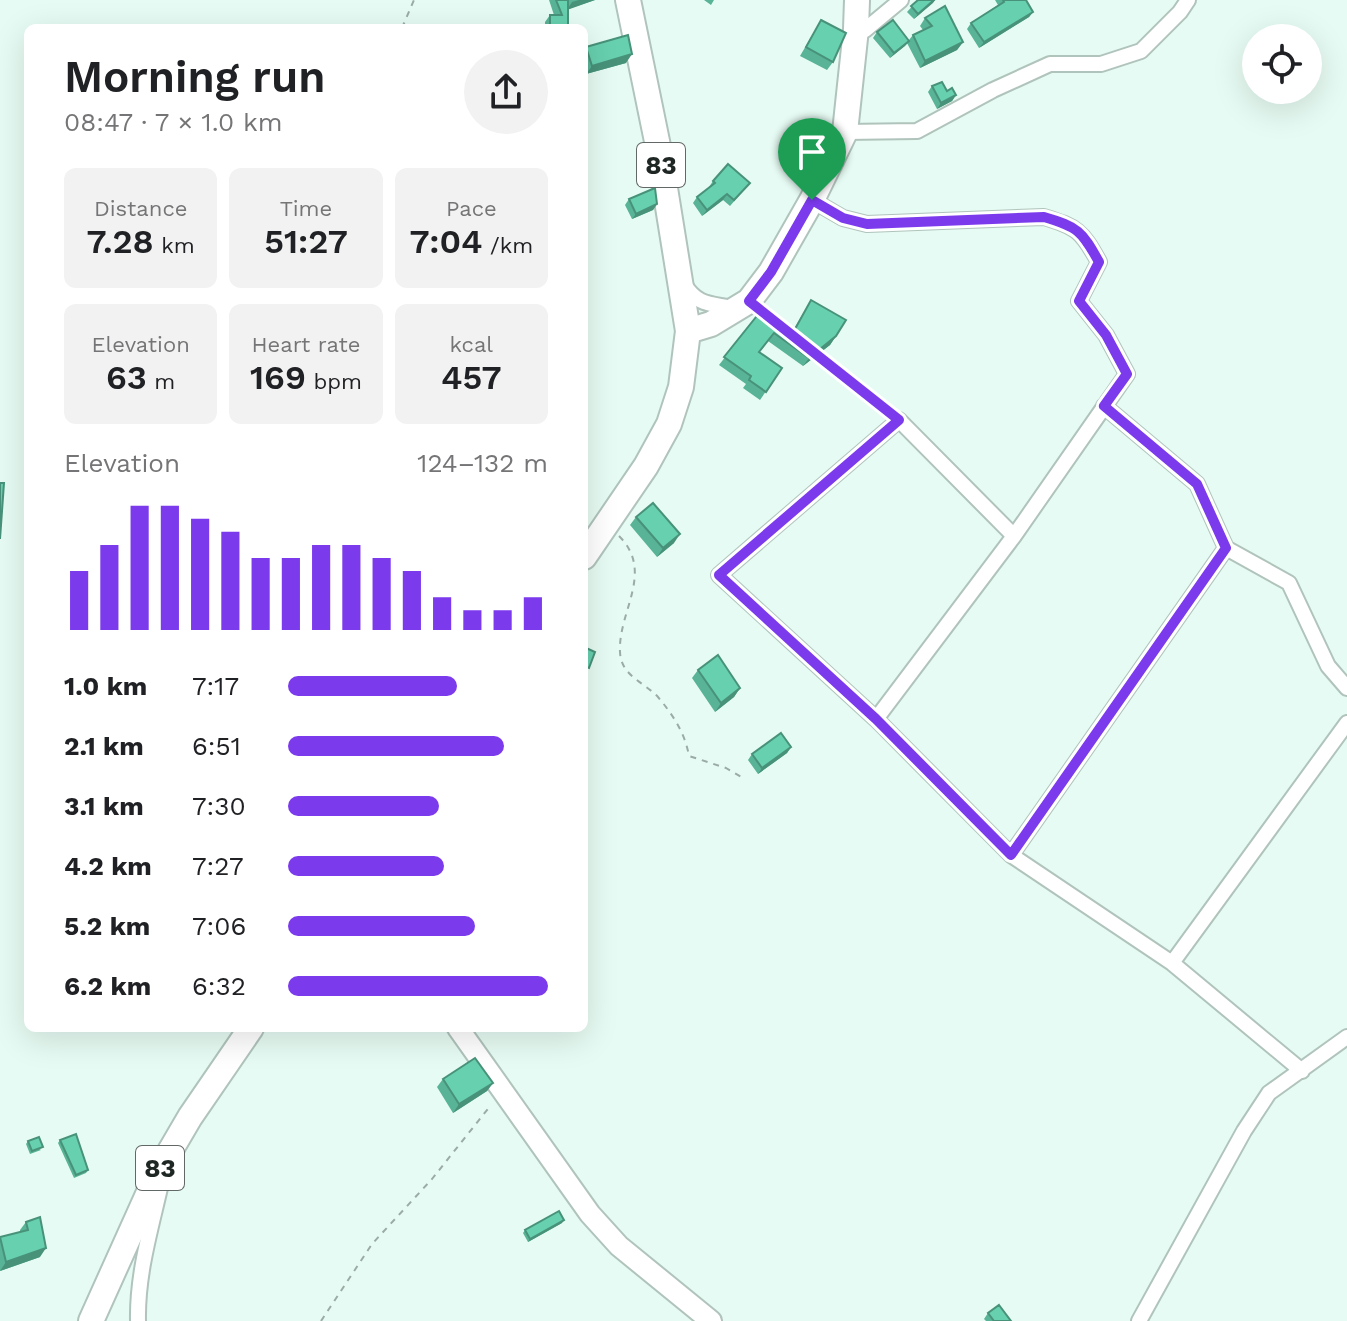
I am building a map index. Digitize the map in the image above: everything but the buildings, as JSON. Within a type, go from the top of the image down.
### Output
[{"type":"main road","name":"83","points":[[588,551],[646,466],[669,424],[681,387],[688,331],[659,151],[628,0]]},
{"type":"main road","points":[[688,331],[711,324],[749,301],[771,272],[812,200],[845,132],[857,0]]},
{"type":"main road","name":"83","points":[[91,1321],[167,1155],[248,1032]]},
{"type":"street","points":[[856,29],[865,30],[901,0]]},
{"type":"street","points":[[845,132],[917,131],[993,90],[1050,64],[1101,64],[1141,51],[1188,0]]},
{"type":"street","points":[[812,200],[843,218],[867,224],[1044,217],[1069,224],[1086,237],[1099,262],[1079,301],[1106,335],[1127,374],[1014,536],[876,719]]},
{"type":"street","points":[[680,277],[692,297],[705,304],[736,309]]},
{"type":"street","points":[[1104,406],[1197,484],[1226,548],[1289,583],[1328,666],[1347,688]]},
{"type":"street","points":[[1014,536],[899,420],[719,575],[876,719],[1011,855],[1172,963],[1302,1071]]},
{"type":"street","points":[[1011,855],[1226,548]]},
{"type":"street","points":[[1172,963],[1347,723]]},
{"type":"street","points":[[461,1032],[600,1225],[619,1246],[711,1321]]},
{"type":"street","points":[[1139,1321],[1244,1131],[1269,1093],[1347,1037]]},
{"type":"street","points":[[138,1321],[142,1264],[167,1155]]},
{"type":"path","points":[[404,24],[414,0]]},
{"type":"path","points":[[812,350],[899,420]]},
{"type":"path","points":[[607,524],[630,547],[636,573],[620,653],[625,671],[656,695],[678,723],[689,756],[726,768],[743,778]]},
{"type":"path","points":[[321,1321],[372,1244],[432,1179],[502,1091]]},
{"type":"route","points":[[812,200],[843,218],[867,224],[1044,217],[1069,224],[1086,237],[1099,262],[1079,301],[1106,335],[1127,374],[1104,406],[1197,484],[1226,548],[1011,855],[876,719],[719,575],[899,420],[749,301],[771,272],[812,200]]}]
